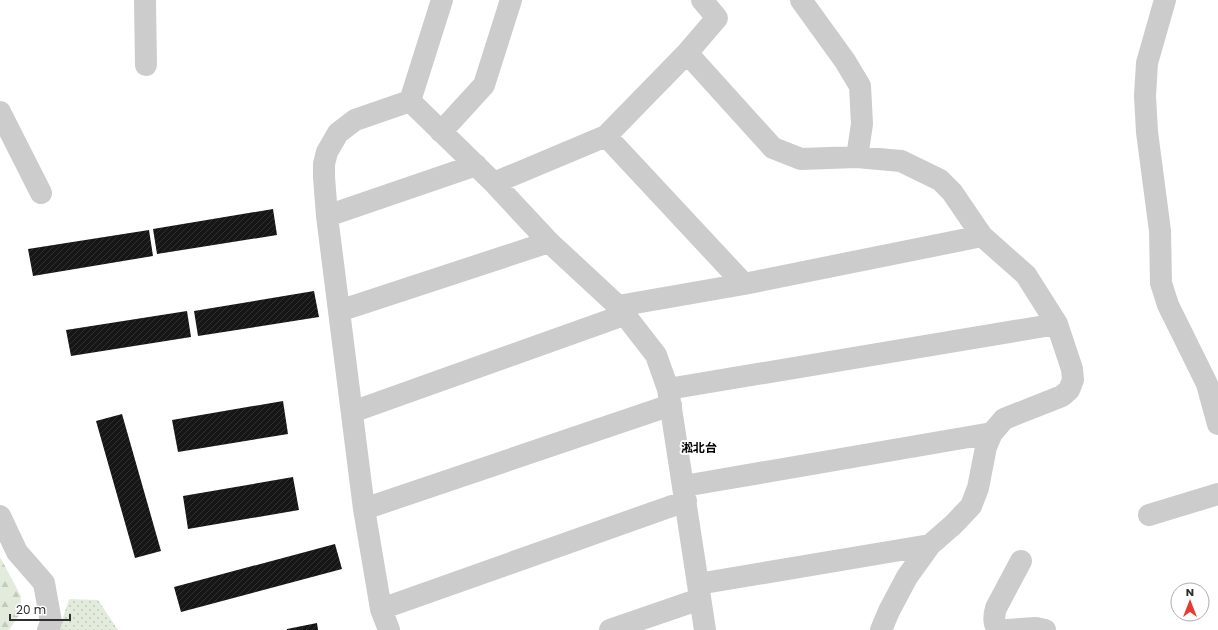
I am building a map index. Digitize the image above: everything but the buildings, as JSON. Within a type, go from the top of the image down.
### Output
[{"type":"street","points":[[145,0],[146,65]]},
{"type":"street","points":[[410,101],[442,0]]},
{"type":"street","points":[[442,132],[484,85],[511,0]]},
{"type":"street","points":[[494,183],[606,136],[687,53],[717,18],[702,0]]},
{"type":"street","points":[[801,0],[845,61],[860,86],[862,124],[857,157]]},
{"type":"street","points":[[1165,0],[1147,63],[1145,96],[1160,231],[1161,283],[1168,305],[1207,384],[1218,424]]},
{"type":"street","points":[[687,53],[773,148],[801,159],[857,157],[901,161],[940,180],[952,192],[982,236],[1026,274],[1057,324],[1072,370],[1073,380],[1069,390],[1062,396],[1004,419],[992,433],[986,447],[978,488],[971,506],[954,524],[930,545],[907,577],[881,630]]},
{"type":"street","points":[[410,101],[494,183],[550,242],[621,310],[656,355],[669,397],[705,630]]},
{"type":"street","points":[[389,630],[380,608],[364,508],[327,216],[324,164],[328,152],[338,133],[355,120],[410,101]]},
{"type":"street","points":[[0,112],[42,193]]},
{"type":"street","points":[[606,136],[744,284]]},
{"type":"street","points":[[327,216],[476,165]]},
{"type":"street","points":[[352,412],[621,310],[982,236]]},
{"type":"street","points":[[339,311],[550,242]]},
{"type":"street","points":[[364,508],[669,397],[1057,324]]},
{"type":"street","points":[[380,608],[685,493],[992,433]]},
{"type":"street","points":[[1149,515],[1218,494]]},
{"type":"street","points":[[0,516],[17,552],[44,583],[51,622],[48,630]]},
{"type":"street","points":[[610,630],[699,591],[930,545]]},
{"type":"street","points":[[1000,630],[997,629],[994,622],[994,614],[1021,561]]},
{"type":"street","points":[[1007,630],[1036,628],[1045,630]]},
{"type":"green space","points":[[0,557],[21,596],[20,614],[9,630],[0,630]]},
{"type":"green space","points":[[69,599],[98,600],[118,630],[59,630]]},
{"type":"district","name":"淞北台","points":[[699,448]]}]
